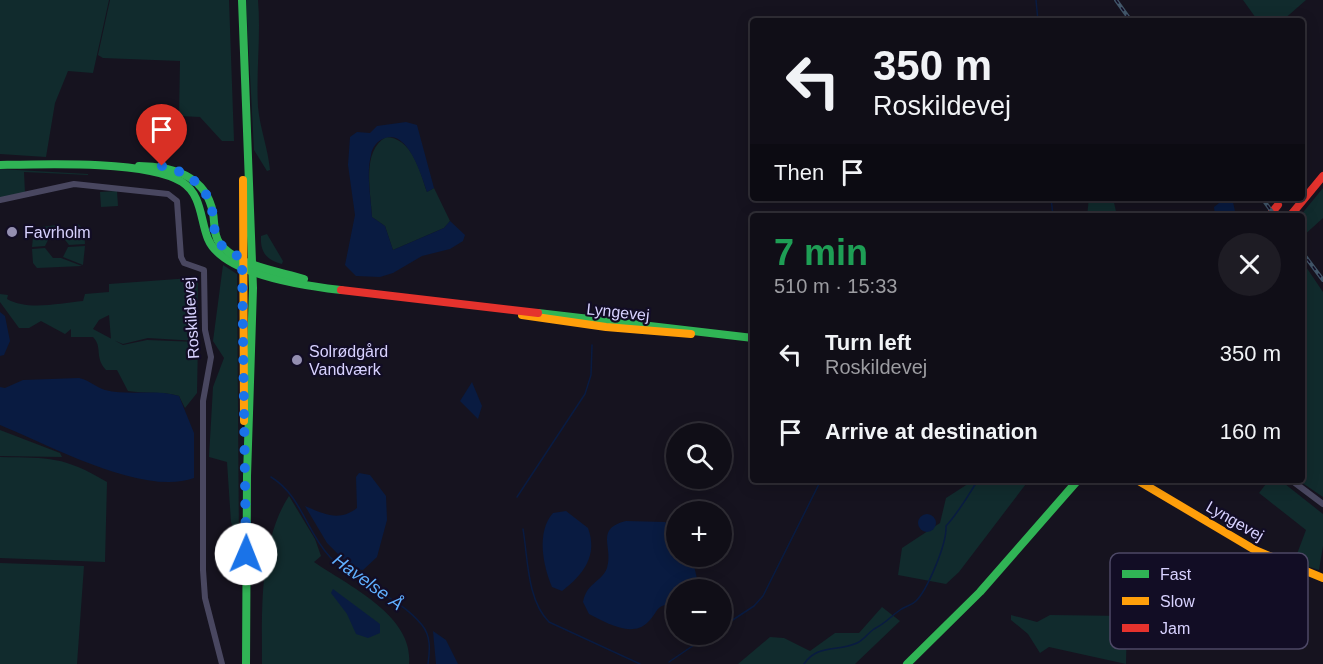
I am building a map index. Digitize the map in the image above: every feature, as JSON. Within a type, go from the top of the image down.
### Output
[{"type":"main road","points":[[242,0],[250,368],[246,664]]},
{"type":"main road","points":[[246,126],[243,186],[247,264],[243,390],[247,476]]},
{"type":"main road","points":[[0,160],[25,164]]},
{"type":"main road","points":[[0,165],[106,168],[162,166],[189,176],[207,197],[212,208],[215,233],[220,244],[247,264]]},
{"type":"main road","points":[[1305,198],[1323,176]]},
{"type":"main road","points":[[1292,213],[1302,201]]},
{"type":"main road","points":[[1271,213],[1278,205]]},
{"type":"main road","name":"Lyngevej","points":[[247,264],[297,283],[750,338]]},
{"type":"main road","points":[[907,664],[980,592],[1075,483]]},
{"type":"main road","name":"Lyngevej","points":[[1142,483],[1262,553]]},
{"type":"main road","name":"Lyngevej","points":[[1308,572],[1323,578]]},
{"type":"street","name":"Roskildevej","points":[[0,200],[58,186],[87,183],[168,194],[177,201],[184,263],[204,270],[205,330],[212,357],[203,401],[203,570],[205,597],[222,664]]},
{"type":"street","points":[[1295,483],[1323,504]]},
{"type":"green space","points":[[0,0],[109,0],[93,73],[68,71],[55,103],[46,157],[0,154]]},
{"type":"green space","points":[[110,0],[229,0],[234,141],[222,141],[200,117],[179,116],[180,61],[103,58],[98,55]]},
{"type":"green space","points":[[246,0],[258,0],[258,107],[269,162],[270,170],[267,171],[254,150]]},
{"type":"green space","points":[[1243,0],[1306,0],[1285,18],[1256,18]]},
{"type":"green space","points":[[386,137],[395,139],[409,149],[427,192],[434,188],[450,221],[444,228],[393,250],[385,226],[372,217],[369,184],[373,152],[378,143]]},
{"type":"green space","points":[[0,169],[88,175],[24,172],[25,193],[0,198]]},
{"type":"green space","points":[[1323,188],[1323,218],[1305,234],[1305,213],[1302,213]]},
{"type":"green space","points":[[117,191],[118,206],[101,207],[100,192]]},
{"type":"green space","points":[[1089,201],[1114,201],[1116,213],[1087,213]]},
{"type":"green space","points":[[78,224],[84,230],[85,244],[69,245],[62,236]]},
{"type":"green space","points":[[57,225],[58,235],[49,238],[45,246],[32,247],[34,228]]},
{"type":"green space","points":[[267,234],[283,261],[282,264],[268,258],[263,251],[261,236]]},
{"type":"green space","points":[[85,246],[83,265],[63,257],[68,247]]},
{"type":"green space","points":[[45,248],[53,258],[61,258],[82,266],[37,268],[33,263],[32,249]]},
{"type":"green space","points":[[223,265],[237,274],[239,545],[231,522],[227,462],[209,457],[213,387],[224,358],[213,341]]},
{"type":"green space","points":[[1305,265],[1323,292],[1323,497],[1302,483],[1305,483]]},
{"type":"green space","points":[[198,279],[197,341],[148,338],[123,344],[114,340],[123,345],[147,340],[198,342],[197,393],[185,408],[179,396],[128,391],[117,370],[106,370],[102,365],[98,345],[93,337],[71,337],[71,329],[65,334],[41,321],[29,328],[19,328],[0,302],[0,294],[8,295],[7,299],[15,303],[44,305],[83,301],[85,294],[109,292],[109,284]],"holes":[[[109,315],[111,339],[93,329],[99,320]]]},
{"type":"green space","points":[[0,430],[60,453],[62,457],[0,456]]},
{"type":"green space","points":[[0,457],[56,460],[79,467],[107,482],[105,562],[0,558]]},
{"type":"green space","points":[[969,483],[1027,483],[959,572],[946,584],[898,575],[902,548],[940,523],[946,498]]},
{"type":"green space","points":[[1267,483],[1284,483],[1323,514],[1323,546],[1319,570],[1308,566],[1308,553],[1297,553],[1306,530],[1259,493]]},
{"type":"green space","points":[[289,496],[315,539],[321,556],[314,562],[361,592],[390,617],[401,631],[408,647],[409,664],[262,664],[264,577],[267,555],[279,514]]},
{"type":"green space","points":[[0,563],[84,566],[77,664],[0,664]]},
{"type":"green space","points":[[882,607],[900,621],[855,664],[738,664],[770,637],[784,638],[810,651],[835,633],[859,633]]},
{"type":"green space","points":[[1011,615],[1037,622],[1050,615],[1110,616],[1110,649],[1126,649],[1126,664],[1049,647],[1040,653],[1028,634],[1011,620]]},
{"type":"water","points":[[406,122],[417,125],[434,188],[427,192],[413,156],[401,141],[393,137],[382,139],[374,147],[370,162],[372,217],[385,226],[393,250],[444,228],[450,221],[465,235],[463,241],[450,249],[422,256],[393,273],[380,277],[356,276],[345,265],[355,215],[348,165],[350,137],[357,132],[370,133],[377,126]]},
{"type":"water","points":[[1222,201],[1233,202],[1235,213],[1215,213],[1214,207]]},
{"type":"water","points":[[0,312],[5,316],[10,341],[4,355],[0,356]]},
{"type":"water","points":[[79,378],[114,392],[161,393],[179,396],[194,433],[194,478],[173,482],[149,481],[124,475],[70,456],[0,425],[0,387],[5,388],[23,380]]},
{"type":"water","points":[[472,382],[482,406],[478,419],[460,401]]},
{"type":"water","points":[[359,473],[370,475],[386,496],[387,520],[377,557],[363,570],[353,569],[327,543],[305,506],[338,516],[357,508],[356,477]]},
{"type":"water","points":[[566,511],[588,528],[591,547],[583,571],[562,591],[552,587],[549,579],[544,559],[543,539],[544,530],[553,513]]},
{"type":"water","points":[[927,514],[933,517],[936,523],[933,529],[927,532],[921,529],[918,523],[921,517]]},
{"type":"water","points":[[626,521],[665,522],[666,567],[694,567],[697,579],[666,579],[666,605],[660,607],[647,623],[633,629],[618,627],[589,614],[583,602],[588,590],[607,568],[608,534],[616,524]]},
{"type":"water","points":[[333,589],[380,624],[380,633],[368,638],[356,634],[347,614],[331,593]]},
{"type":"water","points":[[433,631],[446,640],[458,664],[436,664]]},
{"type":"waterway","points":[[1036,0],[1038,18]]},
{"type":"waterway","points":[[1051,201],[1053,213]]},
{"type":"waterway","points":[[517,497],[585,394],[591,375],[592,345]]},
{"type":"waterway","name":"Havelse Å","points":[[271,477],[290,494],[315,537],[330,557],[353,576],[401,605],[422,625],[428,638],[428,664]]},
{"type":"waterway","points":[[732,620],[754,606],[763,596],[820,483]]},
{"type":"waterway","points":[[804,664],[821,651],[850,646],[859,642],[900,610],[916,601],[926,587],[936,565],[946,526],[976,483]]},
{"type":"waterway","points":[[523,529],[532,591],[542,613],[549,622],[640,664]]},
{"type":"waterway","points":[[669,662],[694,645]]},
{"type":"railway","points":[[1116,0],[1129,18]]},
{"type":"railway","points":[[1264,201],[1273,213]]},
{"type":"railway","points":[[1305,256],[1323,280]]},
{"type":"traffic: fast","points":[[242,0],[253,288],[247,476],[246,664]]},
{"type":"traffic: fast","points":[[0,165],[94,165],[145,170],[166,175],[189,187],[200,208],[208,239],[230,262],[247,270],[287,282],[341,290]]},
{"type":"traffic: fast","points":[[139,166],[175,171],[195,182],[209,200],[216,237],[220,244],[237,258],[259,267],[304,279]]},
{"type":"traffic: fast","points":[[538,313],[750,338]]},
{"type":"traffic: fast","points":[[907,664],[980,592],[1075,483]]},
{"type":"traffic: slow","points":[[243,180],[244,421]]},
{"type":"traffic: slow","points":[[522,315],[606,327],[691,334]]},
{"type":"traffic: slow","points":[[1142,483],[1262,553]]},
{"type":"traffic: slow","points":[[1308,572],[1323,578]]},
{"type":"traffic: jam","points":[[1305,198],[1323,176]]},
{"type":"traffic: jam","points":[[1292,213],[1302,201]]},
{"type":"traffic: jam","points":[[1271,213],[1278,205]]},
{"type":"traffic: jam","points":[[341,290],[538,313]]},
{"type":"place","name":"Favrholm","points":[[12,232]]},
{"type":"place","name":"Solrødgård Vandværk","points":[[297,360]]},
{"type":"route","points":[[162,166],[175,169],[198,183],[212,208],[215,233],[220,244],[226,250],[242,258],[244,445],[247,476],[246,554]]}]
